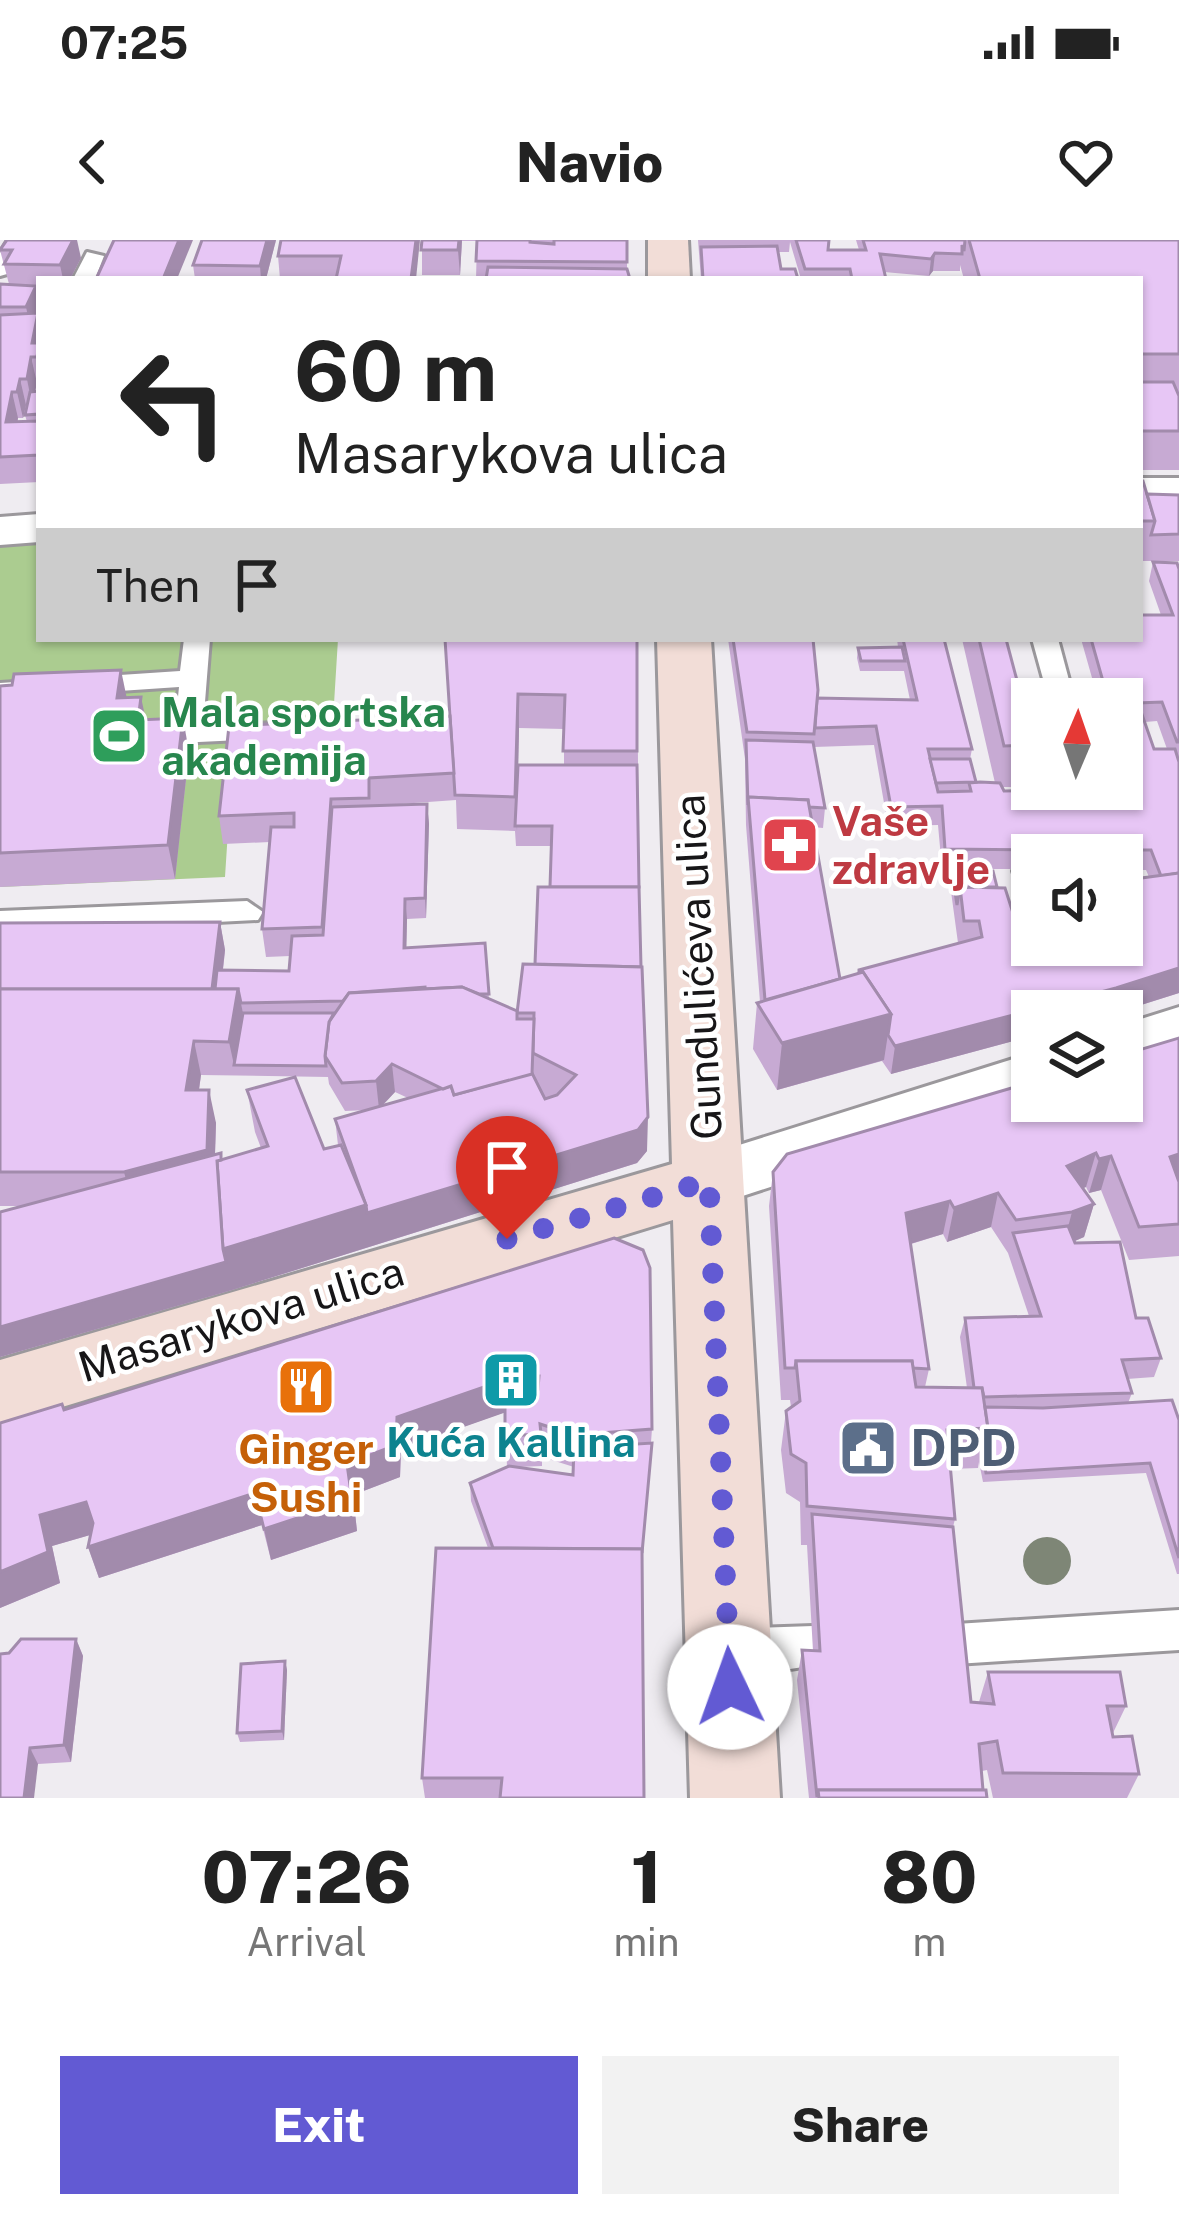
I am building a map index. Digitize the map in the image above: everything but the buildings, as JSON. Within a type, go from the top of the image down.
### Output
[{"type":"street","points":[[668,240],[669,276]]},
{"type":"street","points":[[1143,492],[1179,492]]},
{"type":"street","points":[[0,531],[36,529]]},
{"type":"street","name":"Gundulićeva ulica","points":[[684,642],[735,1798]]},
{"type":"street","points":[[1143,1041],[1179,1030]]},
{"type":"street","name":"Masarykova ulica","points":[[0,1393],[709,1181],[1011,1084]]},
{"type":"lane","points":[[0,270],[18,240]]},
{"type":"lane","points":[[85,276],[94,256]]},
{"type":"lane","points":[[197,642],[188,737],[300,731]]},
{"type":"lane","points":[[1046,642],[1055,678]]},
{"type":"lane","points":[[0,691],[193,678]]},
{"type":"lane","points":[[0,922],[247,912]]},
{"type":"lane","points":[[956,1644],[1179,1630]]},
{"type":"lane","points":[[728,1650],[813,1646]]},
{"type":"green space","name":"Mala sportska akademija","points":[[36,541],[36,642],[338,642],[333,720],[267,724],[247,714],[233,754],[225,877],[0,887],[0,544]]},
{"type":"place","name":"Mala sportska akademija","points":[[119,736]]},
{"type":"place","name":"Vaše zdravlje","points":[[790,845]]},
{"type":"place","name":"Kuća Kallina","points":[[511,1380]]},
{"type":"place","name":"Ginger Sushi","points":[[306,1387]]},
{"type":"place","name":"DPD","points":[[868,1448]]},
{"type":"route","points":[[507,1239],[709,1181],[730,1687]]}]
